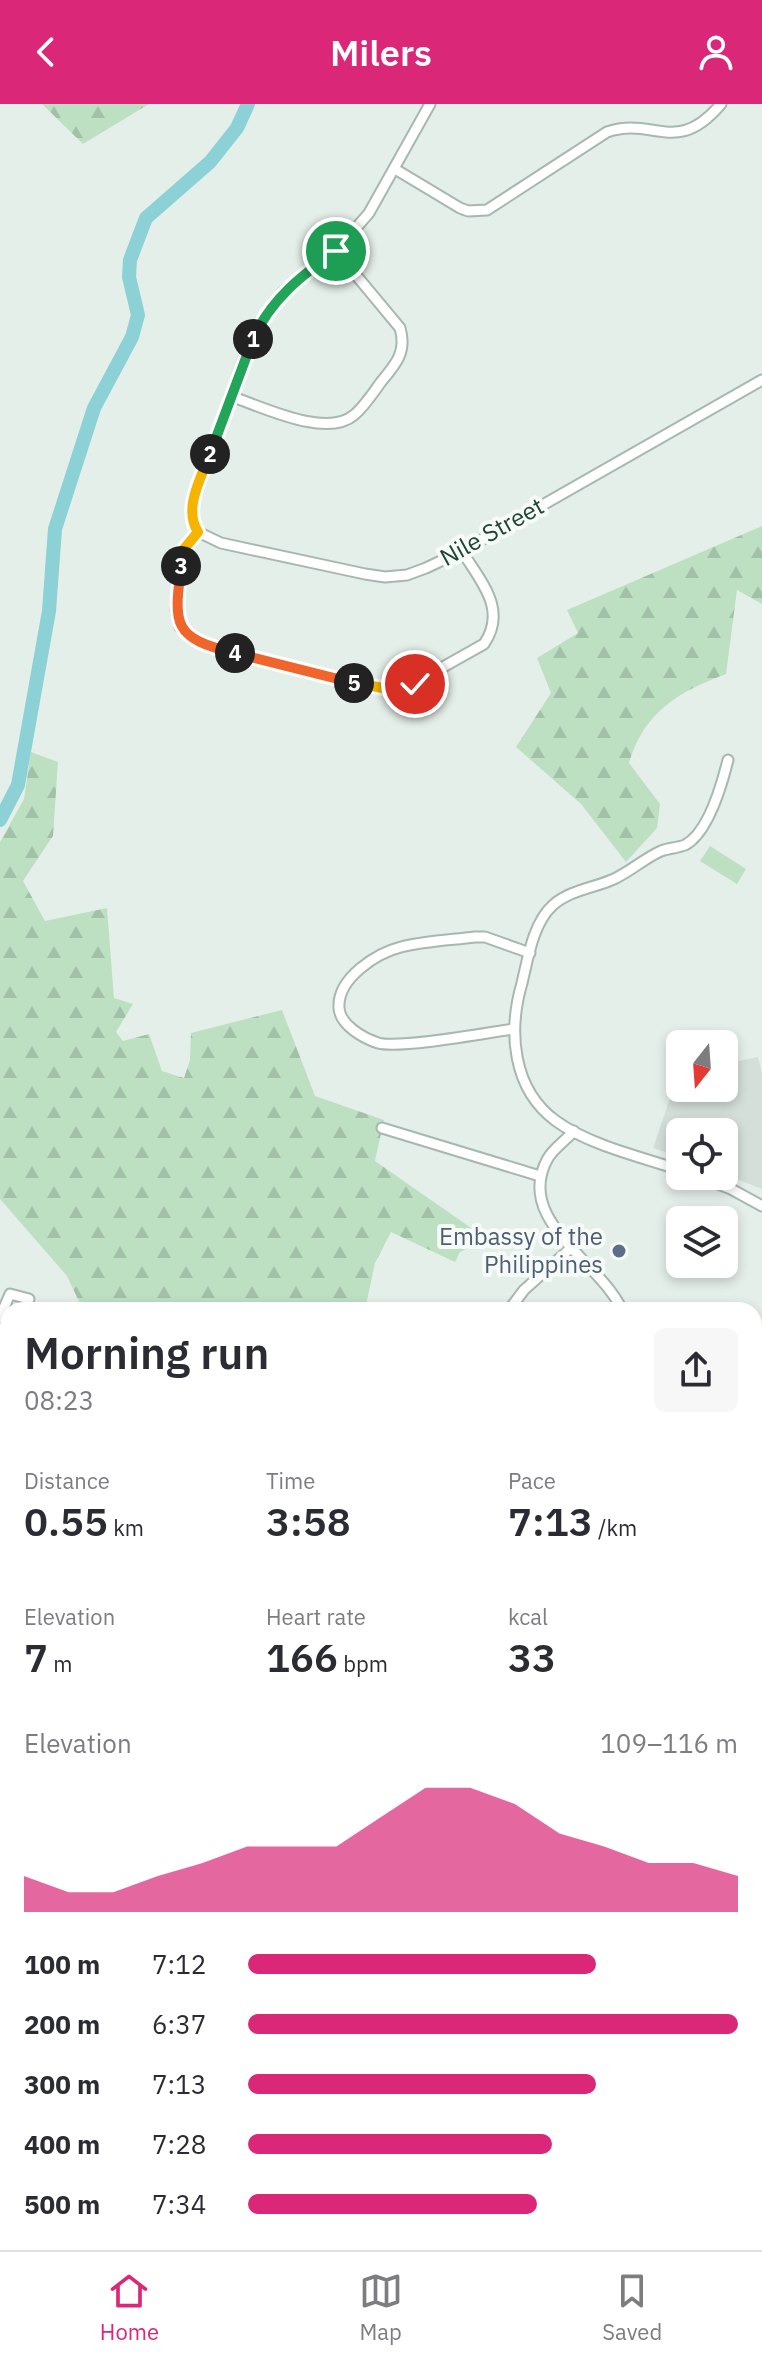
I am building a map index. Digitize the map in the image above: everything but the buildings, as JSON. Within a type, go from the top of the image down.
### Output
[{"type":"street","points":[[430,104],[369,213],[336,251],[283,292],[261,321],[230,396],[191,511],[192,524],[198,532],[184,549],[176,610],[180,627],[195,640],[228,652],[375,688],[395,690],[415,684],[484,644],[494,626],[490,597],[462,551]]},
{"type":"street","points":[[395,169],[460,208],[468,211],[487,210],[607,132],[616,129],[671,133],[690,130],[706,121],[721,104]]},
{"type":"street","points":[[230,396],[327,425],[354,415],[396,364],[404,340],[400,328],[336,251]]},
{"type":"street","name":"Nile Street","points":[[198,532],[221,543],[385,577],[407,575],[462,551],[762,380]]},
{"type":"street","points":[[666,1165],[574,1131],[556,1121],[533,1095],[522,1076],[515,1052],[514,1010],[539,926],[552,906],[566,896],[614,879],[663,850],[688,843],[712,811],[728,760]]},
{"type":"street","points":[[513,1029],[381,1044],[359,1034],[344,1021],[339,1003],[350,978],[371,961],[399,947],[485,937],[530,953]]},
{"type":"street","points":[[382,1128],[540,1176]]},
{"type":"street","points":[[574,1131],[550,1156],[540,1176],[541,1205],[552,1224],[593,1270],[616,1302]]},
{"type":"street","points":[[733,1190],[762,1206]]},
{"type":"street","points":[[515,1302],[572,1247]]},
{"type":"street","points":[[7,1302],[10,1294],[14,1293],[29,1299]]},
{"type":"street","points":[[0,1341],[0,1351]]},
{"type":"shaded area","points":[[758,1057],[762,1074],[762,1189],[738,1180],[738,1118],[666,1118],[666,1152],[653,1148],[669,1102],[738,1102],[738,1061]]},
{"type":"green space","points":[[42,104],[149,104],[83,144]]},
{"type":"green space","points":[[762,526],[762,604],[737,590],[726,674],[693,688],[665,706],[644,730],[636,745],[629,763],[660,804],[657,828],[626,862],[581,804],[516,747],[551,693],[537,658],[578,633],[567,610]]},
{"type":"green space","points":[[31,752],[58,762],[53,836],[23,881],[45,921],[107,908],[114,998],[133,1004],[116,1032],[123,1041],[149,1034],[162,1071],[184,1078],[190,1060],[191,1033],[282,1010],[315,1096],[384,1120],[375,1161],[487,1239],[460,1252],[455,1262],[391,1232],[375,1263],[367,1302],[79,1302],[67,1276],[0,1199],[0,842],[24,799]]},
{"type":"green space","points":[[710,846],[746,869],[737,884],[700,861]]},
{"type":"waterway","points":[[0,820],[18,785],[49,611],[55,529],[94,408],[132,337],[138,315],[129,277],[130,260],[146,218],[210,162],[237,128],[248,104]]},
{"type":"place","name":"Embassy of the Philippines","points":[[619,1251]]},
{"type":"route","points":[[336,251],[283,292],[261,321],[243,361],[191,511],[192,524],[198,532],[184,549],[176,610],[180,627],[195,640],[213,648],[375,688],[395,690],[415,684]]}]
